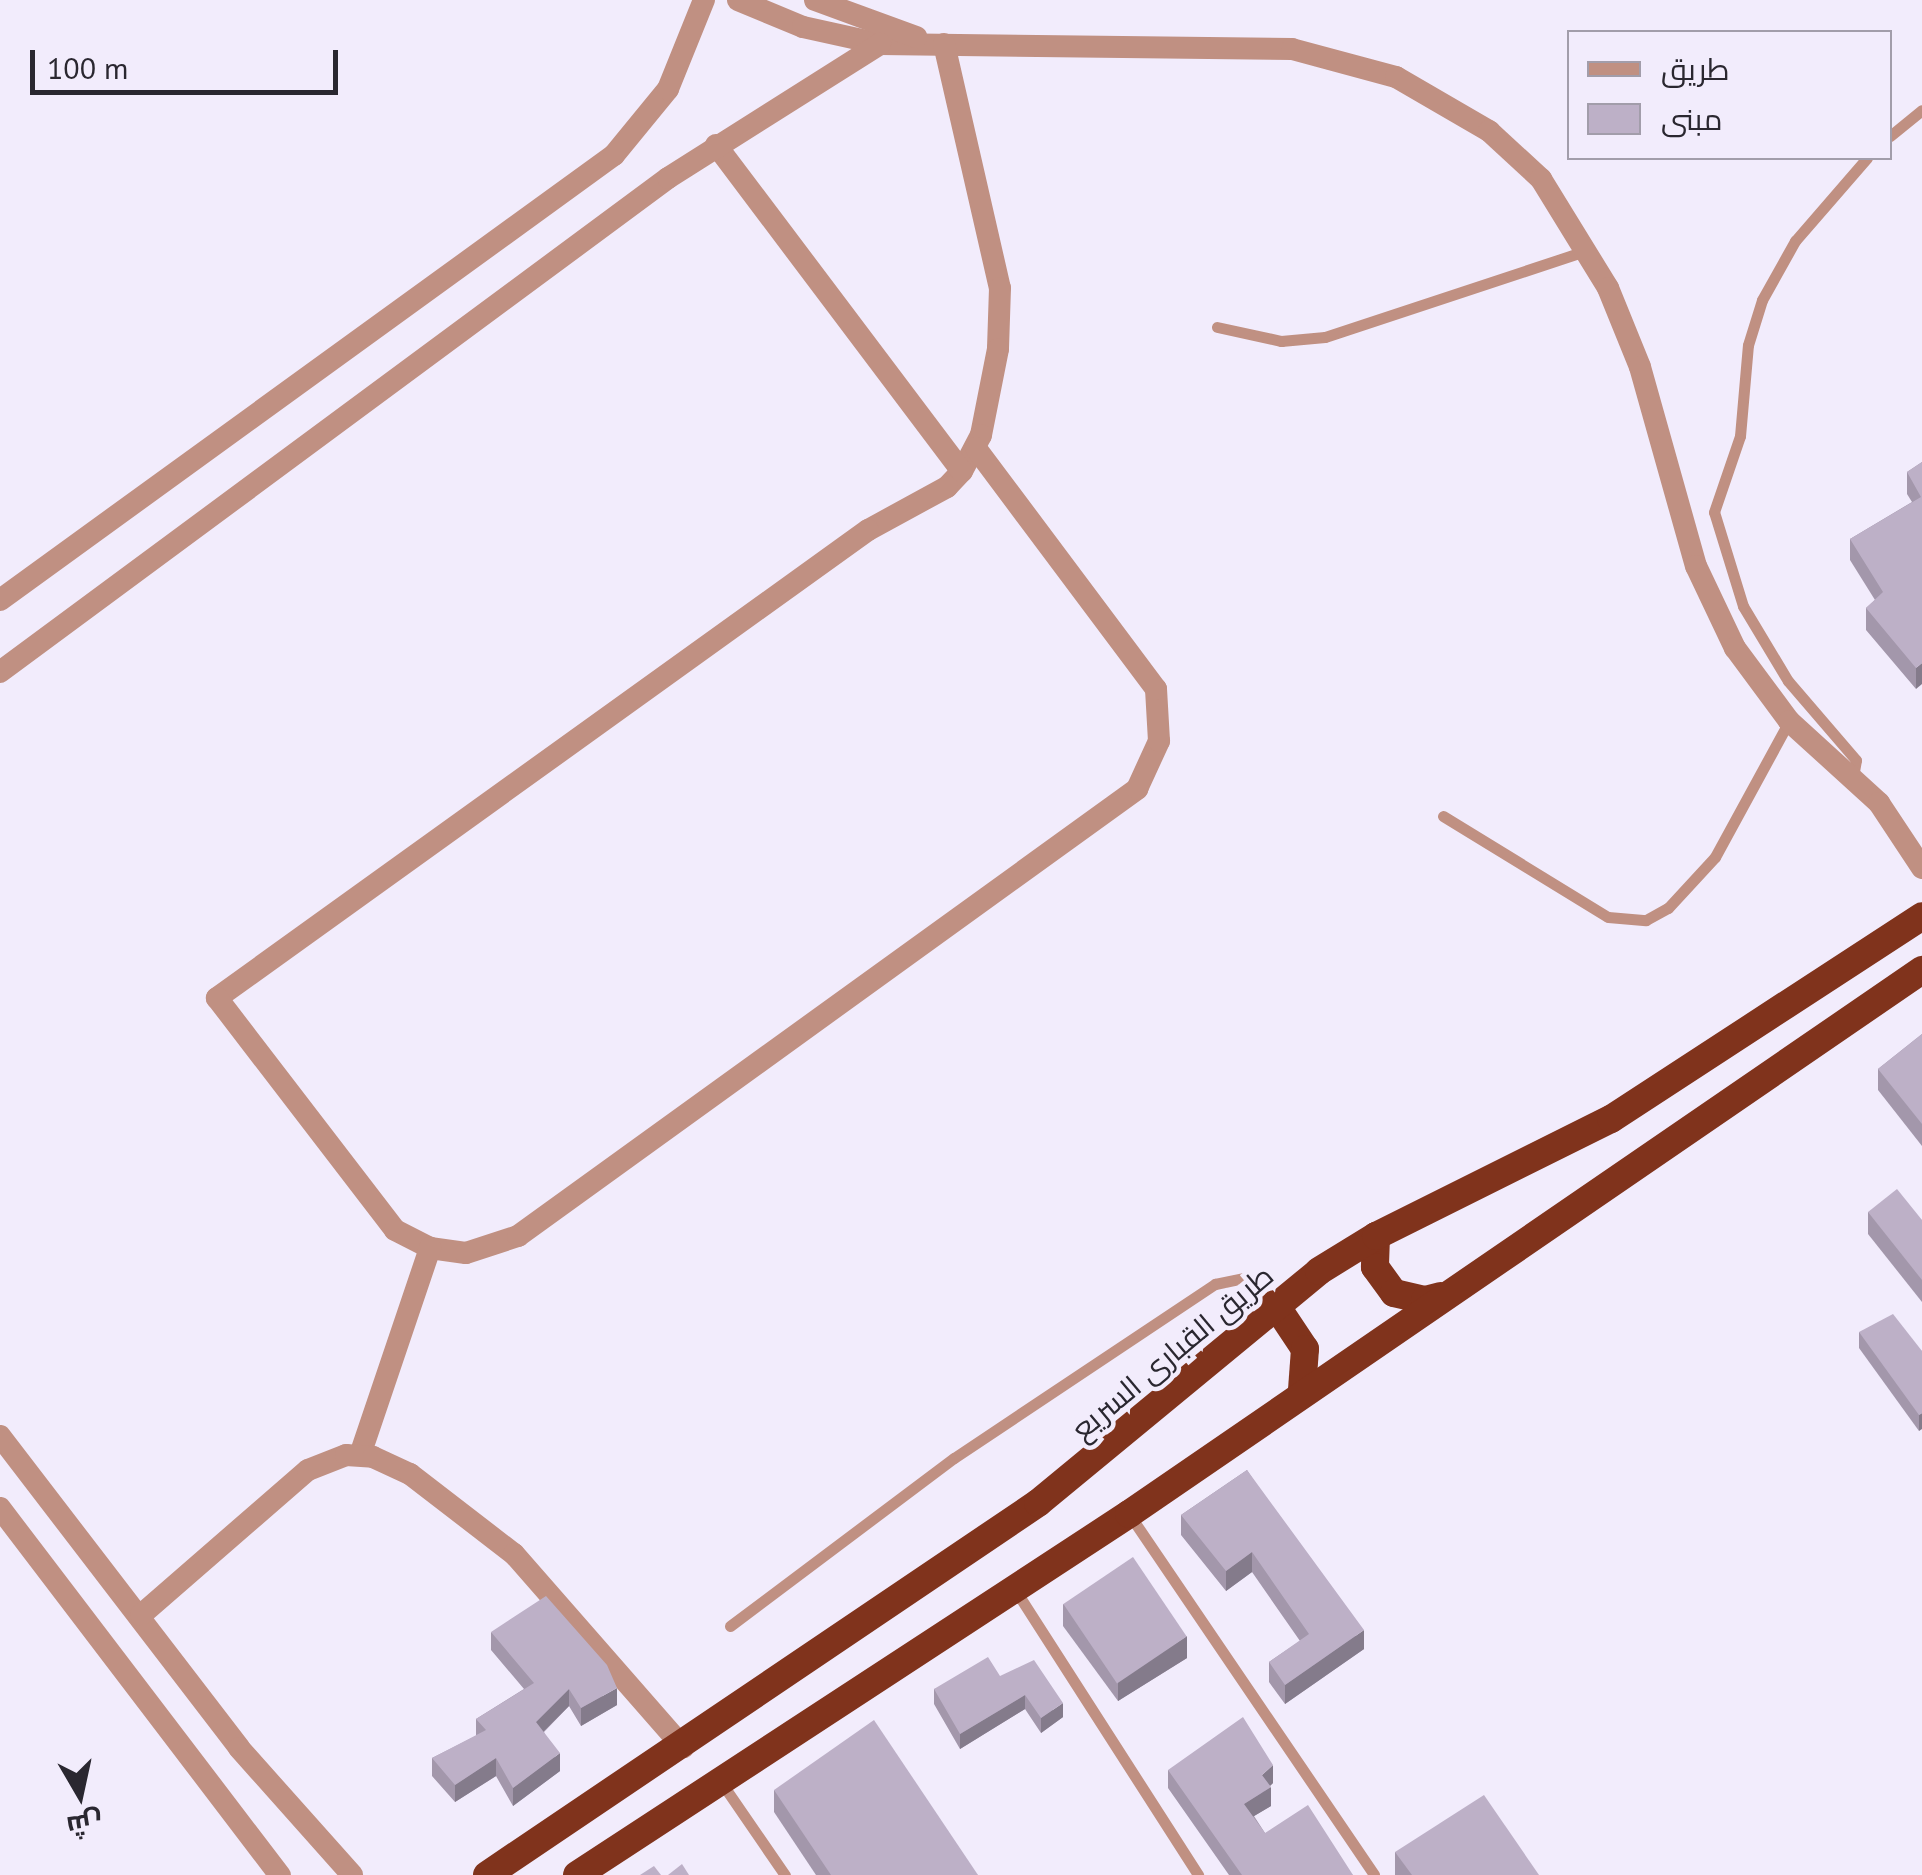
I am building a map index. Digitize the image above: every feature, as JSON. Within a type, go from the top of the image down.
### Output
[{"type":"highway","name":"طريق القبارى السريع","points":[[488,1875],[683,1748],[1100,1458],[1275,1304],[1376,1236],[1611,1120],[1922,916]]},
{"type":"highway","points":[[577,1875],[1013,1585],[1129,1514],[1302,1390],[1922,970]]},
{"type":"highway","points":[[1376,1236],[1375,1268],[1394,1293],[1425,1300],[1441,1296]]},
{"type":"highway","points":[[1275,1304],[1305,1349],[1302,1390]]},
{"type":"street","points":[[0,600],[614,155],[668,89],[704,0]]},
{"type":"street","points":[[738,0],[803,27],[880,44],[1257,45],[1362,64],[1428,92],[1488,130],[1541,179],[1588,250],[1640,368],[1714,608],[1789,721],[1853,778],[1898,828],[1922,868]]},
{"type":"street","points":[[815,0],[944,44]]},
{"type":"street","points":[[0,672],[716,145],[880,44]]},
{"type":"street","points":[[944,44],[1000,288],[998,349],[976,448],[962,471],[947,487],[868,530],[217,998],[376,1212],[430,1248],[466,1253],[518,1236],[1137,789],[1160,741],[1156,689],[976,448]]},
{"type":"street","points":[[716,145],[962,471]]},
{"type":"street","points":[[360,1455],[430,1248]]},
{"type":"street","points":[[0,1436],[141,1615],[249,1761],[352,1875]]},
{"type":"street","points":[[141,1615],[308,1470],[360,1455],[399,1466],[514,1554],[683,1748]]},
{"type":"street","points":[[1,1511],[280,1875]]},
{"type":"lane","points":[[1892,134],[1922,110]]},
{"type":"lane","points":[[1853,778],[1856,760],[1788,681],[1743,606],[1714,512],[1740,436],[1748,346],[1762,300],[1794,241],[1865,160]]},
{"type":"lane","points":[[1217,327],[1281,341],[1325,337],[1588,250]]},
{"type":"lane","points":[[1443,816],[1608,917],[1646,920],[1668,908],[1723,846],[1789,721]]},
{"type":"lane","points":[[730,1626],[939,1469],[1215,1284],[1244,1278],[1275,1304]]},
{"type":"lane","points":[[1129,1514],[1374,1875]]},
{"type":"lane","points":[[1013,1585],[1198,1875]]},
{"type":"lane","points":[[721,1782],[785,1875]]},
{"type":"building","points":[[1922,462],[1922,663],[1916,668],[1866,608],[1883,592],[1850,539],[1921,497],[1907,472]]},
{"type":"building","points":[[1922,1034],[1922,1124],[1878,1069]]},
{"type":"building","points":[[1897,1189],[1922,1220],[1922,1280],[1868,1212]]},
{"type":"building","points":[[1893,1314],[1922,1351],[1919,1415],[1859,1332]]},
{"type":"building","points":[[1247,1470],[1364,1630],[1285,1685],[1269,1662],[1309,1634],[1252,1552],[1226,1571],[1181,1515]]},
{"type":"building","points":[[1133,1557],[1187,1637],[1117,1684],[1063,1604]]},
{"type":"building","points":[[546,1596],[607,1665],[617,1688],[581,1708],[569,1689],[536,1722],[560,1753],[513,1788],[496,1758],[455,1785],[432,1758],[486,1730],[476,1719],[534,1683],[491,1632]]},
{"type":"building","points":[[988,1657],[1000,1676],[1034,1660],[1063,1703],[1041,1718],[1025,1695],[960,1734],[934,1689]]},
{"type":"building","points":[[1243,1717],[1273,1765],[1262,1775],[1271,1787],[1244,1804],[1265,1833],[1308,1805],[1353,1875],[1242,1875],[1168,1770]]},
{"type":"building","points":[[874,1720],[978,1875],[831,1875],[774,1790]]},
{"type":"building","points":[[1484,1795],[1539,1875],[1412,1875],[1395,1852]]},
{"type":"building","points":[[682,1864],[689,1875],[668,1875]]},
{"type":"building","points":[[654,1866],[661,1875],[640,1875]]}]
